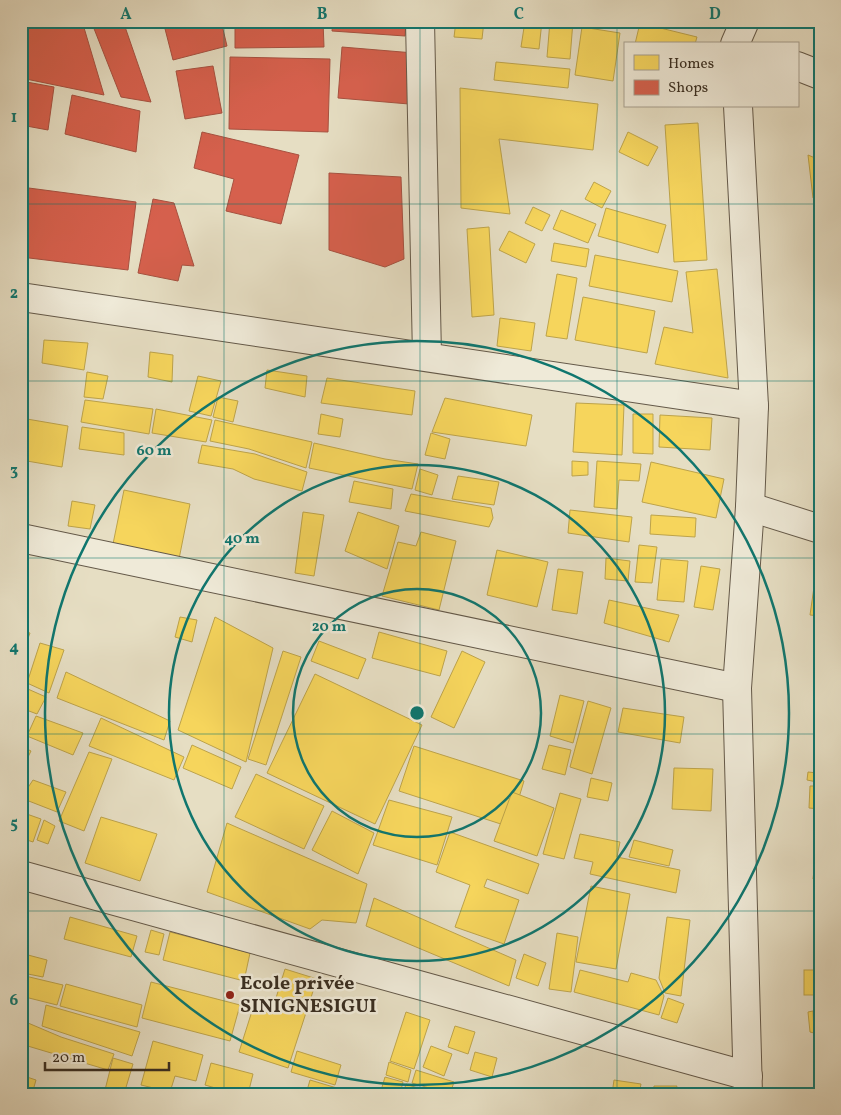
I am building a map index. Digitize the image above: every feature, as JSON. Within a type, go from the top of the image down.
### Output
[{"type":"street","points":[[420,21],[427,356]]},
{"type":"street","points":[[736,42],[745,21]]},
{"type":"street","points":[[798,66],[820,74]]},
{"type":"street","points":[[21,875],[748,1085],[737,688],[750,507],[754,406],[738,108]]},
{"type":"street","points":[[21,297],[754,406]]},
{"type":"street","points":[[750,507],[820,529]]},
{"type":"street","points":[[21,538],[737,688]]},
{"type":"building: Homes","points":[[456,21],[484,21],[482,39],[454,37]]},
{"type":"building: Homes","points":[[525,21],[542,21],[539,49],[521,47]]},
{"type":"building: Homes","points":[[550,21],[573,21],[570,59],[547,57]]},
{"type":"building: Homes","points":[[640,23],[697,37],[696,42],[635,42]]},
{"type":"building: Homes","points":[[582,27],[620,33],[613,81],[575,75]]},
{"type":"building: Homes","points":[[496,62],[570,69],[568,88],[494,80]]},
{"type":"building: Homes","points":[[460,88],[598,104],[593,150],[499,139],[510,214],[461,208]]},
{"type":"building: Homes","points":[[698,123],[707,260],[674,262],[665,125]]},
{"type":"building: Homes","points":[[628,132],[658,147],[648,166],[619,152]]},
{"type":"building: Homes","points":[[808,155],[820,160],[820,200],[813,198]]},
{"type":"building: Homes","points":[[594,182],[611,191],[602,208],[585,199]]},
{"type":"building: Homes","points":[[533,207],[550,215],[542,231],[525,223]]},
{"type":"building: Homes","points":[[606,208],[666,225],[658,253],[598,236]]},
{"type":"building: Homes","points":[[561,210],[596,224],[588,243],[553,229]]},
{"type":"building: Homes","points":[[489,227],[494,315],[472,317],[467,229]]},
{"type":"building: Homes","points":[[509,231],[535,244],[526,263],[499,250]]},
{"type":"building: Homes","points":[[554,243],[589,249],[586,267],[551,261]]},
{"type":"building: Homes","points":[[595,255],[678,271],[672,302],[589,286]]},
{"type":"building: Homes","points":[[717,269],[728,378],[655,364],[664,327],[693,333],[686,272]]},
{"type":"building: Homes","points":[[557,274],[577,278],[567,339],[546,336]]},
{"type":"building: Homes","points":[[583,297],[655,311],[647,353],[575,340]]},
{"type":"building: Homes","points":[[500,318],[535,323],[531,351],[497,346]]},
{"type":"building: Homes","points":[[44,340],[88,343],[84,370],[42,363]]},
{"type":"building: Homes","points":[[150,352],[173,355],[172,382],[148,377]]},
{"type":"building: Homes","points":[[267,370],[307,376],[305,397],[265,388]]},
{"type":"building: Homes","points":[[87,372],[108,376],[103,399],[84,397]]},
{"type":"building: Homes","points":[[198,376],[221,381],[211,416],[189,411]]},
{"type":"building: Homes","points":[[327,378],[415,391],[412,415],[321,403]]},
{"type":"building: Homes","points":[[218,397],[238,401],[233,422],[213,417]]},
{"type":"building: Homes","points":[[445,398],[532,415],[526,446],[432,432]]},
{"type":"building: Homes","points":[[85,400],[153,409],[149,434],[81,422]]},
{"type":"building: Homes","points":[[576,403],[624,405],[622,455],[573,452]]},
{"type":"building: Homes","points":[[156,409],[212,420],[206,442],[152,433]]},
{"type":"building: Homes","points":[[321,414],[343,419],[340,437],[318,434]]},
{"type":"building: Homes","points":[[633,414],[653,414],[653,454],[633,453]]},
{"type":"building: Homes","points":[[660,415],[712,418],[710,450],[659,447]]},
{"type":"building: Homes","points":[[21,418],[68,426],[62,467],[21,460]]},
{"type":"building: Homes","points":[[215,420],[312,442],[306,468],[249,449],[210,441]]},
{"type":"building: Homes","points":[[82,427],[124,433],[124,455],[79,449]]},
{"type":"building: Homes","points":[[431,433],[450,439],[445,459],[425,455]]},
{"type":"building: Homes","points":[[314,443],[385,459],[418,464],[412,489],[309,468]]},
{"type":"building: Homes","points":[[202,445],[255,454],[307,472],[302,491],[254,479],[233,469],[198,463]]},
{"type":"building: Homes","points":[[572,461],[588,462],[588,475],[572,476]]},
{"type":"building: Homes","points":[[597,461],[641,464],[639,481],[619,480],[617,509],[594,507]]},
{"type":"building: Homes","points":[[651,462],[724,479],[716,518],[642,502]]},
{"type":"building: Homes","points":[[420,469],[438,475],[432,495],[415,490]]},
{"type":"building: Homes","points":[[458,476],[499,482],[494,505],[452,499]]},
{"type":"building: Homes","points":[[354,481],[393,489],[391,509],[349,502]]},
{"type":"building: Homes","points":[[124,490],[190,504],[179,559],[113,544]]},
{"type":"building: Homes","points":[[411,494],[491,508],[493,518],[489,527],[405,511]]},
{"type":"building: Homes","points":[[72,501],[95,505],[90,529],[68,526]]},
{"type":"building: Homes","points":[[570,510],[632,517],[629,542],[568,533]]},
{"type":"building: Homes","points":[[303,512],[324,515],[314,576],[295,573]]},
{"type":"building: Homes","points":[[358,512],[399,526],[387,569],[345,551]]},
{"type":"building: Homes","points":[[651,515],[696,518],[695,537],[650,534]]},
{"type":"building: Homes","points":[[421,532],[456,541],[439,610],[382,596],[398,542],[416,546]]},
{"type":"building: Homes","points":[[639,545],[657,547],[652,583],[635,582]]},
{"type":"building: Homes","points":[[497,550],[548,562],[537,607],[487,595]]},
{"type":"building: Homes","points":[[606,558],[630,561],[628,581],[605,579]]},
{"type":"building: Homes","points":[[661,559],[688,561],[684,602],[657,600]]},
{"type":"building: Homes","points":[[701,566],[720,569],[713,610],[694,607]]},
{"type":"building: Homes","points":[[558,569],[583,572],[577,614],[552,610]]},
{"type":"building: Homes","points":[[815,580],[820,580],[820,616],[810,615]]},
{"type":"building: Homes","points":[[609,600],[679,615],[669,642],[604,623]]},
{"type":"building: Homes","points":[[180,617],[197,620],[192,642],[175,637]]},
{"type":"building: Homes","points":[[215,617],[273,648],[246,762],[178,730]]},
{"type":"building: Homes","points":[[21,630],[30,633],[21,657]]},
{"type":"building: Homes","points":[[379,632],[447,651],[440,676],[372,658]]},
{"type":"building: Homes","points":[[319,641],[366,659],[358,679],[311,661]]},
{"type":"building: Homes","points":[[40,643],[64,650],[49,693],[27,683]]},
{"type":"building: Homes","points":[[283,651],[301,657],[266,765],[248,759]]},
{"type":"building: Homes","points":[[462,651],[485,662],[454,728],[431,717]]},
{"type":"building: Homes","points":[[66,672],[170,721],[164,740],[57,698]]},
{"type":"building: Homes","points":[[315,674],[422,725],[375,824],[267,773]]},
{"type":"building: Homes","points":[[21,686],[46,697],[37,714],[21,708]]},
{"type":"building: Homes","points":[[560,695],[584,701],[573,743],[550,736]]},
{"type":"building: Homes","points":[[588,701],[611,708],[592,774],[570,767]]},
{"type":"building: Homes","points":[[623,708],[684,717],[680,743],[618,732]]},
{"type":"building: Homes","points":[[36,716],[83,733],[73,755],[27,736]]},
{"type":"building: Homes","points":[[101,718],[184,757],[174,780],[89,746]]},
{"type":"building: Homes","points":[[192,745],[241,767],[232,789],[183,768]]},
{"type":"building: Homes","points":[[549,745],[571,750],[565,775],[542,769]]},
{"type":"building: Homes","points":[[21,746],[31,751],[21,771]]},
{"type":"building: Homes","points":[[414,746],[524,781],[510,827],[399,791]]},
{"type":"building: Homes","points":[[89,752],[112,759],[84,831],[59,821]]},
{"type":"building: Homes","points":[[674,768],[713,769],[711,811],[672,809]]},
{"type":"building: Homes","points":[[808,772],[818,773],[817,782],[807,780]]},
{"type":"building: Homes","points":[[256,774],[324,806],[304,849],[235,817]]},
{"type":"building: Homes","points":[[591,778],[612,783],[608,801],[587,797]]},
{"type":"building: Homes","points":[[33,780],[66,792],[57,812],[21,798]]},
{"type":"building: Homes","points":[[810,786],[820,786],[820,809],[809,808]]},
{"type":"building: Homes","points":[[512,792],[554,808],[537,856],[494,841]]},
{"type":"building: Homes","points":[[560,793],[581,799],[564,859],[543,854]]},
{"type":"building: Homes","points":[[389,800],[452,817],[437,865],[373,845]]},
{"type":"building: Homes","points":[[332,811],[374,833],[358,874],[312,850]]},
{"type":"building: Homes","points":[[21,812],[41,819],[33,842],[21,838]]},
{"type":"building: Homes","points":[[101,817],[157,834],[140,881],[85,863]]},
{"type":"building: Homes","points":[[820,818],[820,879],[813,879]]},
{"type":"building: Homes","points":[[44,820],[55,826],[48,844],[37,840]]},
{"type":"building: Homes","points":[[227,823],[367,884],[356,923],[322,920],[310,929],[207,892]]},
{"type":"building: Homes","points":[[450,832],[539,864],[528,894],[487,879],[484,887],[519,900],[504,944],[455,927],[470,885],[436,872]]},
{"type":"building: Homes","points":[[580,834],[620,842],[617,857],[680,870],[676,893],[590,874],[593,862],[574,858]]},
{"type":"building: Homes","points":[[634,840],[673,850],[669,866],[629,857]]},
{"type":"building: Homes","points":[[591,886],[630,894],[616,969],[576,962]]},
{"type":"building: Homes","points":[[814,896],[820,899],[820,945],[815,945]]},
{"type":"building: Homes","points":[[374,898],[516,960],[509,986],[366,926]]},
{"type":"building: Homes","points":[[70,917],[137,936],[131,957],[64,939]]},
{"type":"building: Homes","points":[[667,917],[690,920],[681,996],[665,993],[659,978]]},
{"type":"building: Homes","points":[[151,930],[164,934],[159,955],[145,952]]},
{"type":"building: Homes","points":[[170,932],[250,953],[244,981],[163,960]]},
{"type":"building: Homes","points":[[557,933],[578,937],[571,992],[549,989]]},
{"type":"building: Homes","points":[[21,938],[27,939],[21,971]]},
{"type":"building: Homes","points":[[815,946],[820,946],[820,1033],[816,1033]]},
{"type":"building: Homes","points":[[524,954],[546,963],[538,986],[516,978]]},
{"type":"building: Homes","points":[[28,955],[47,960],[43,977],[23,973]]},
{"type":"building: Homes","points":[[285,969],[317,979],[288,1068],[239,1052],[253,1008],[271,1014]]},
{"type":"building: Homes","points":[[580,970],[628,982],[631,973],[656,980],[664,996],[659,1015],[574,992]]},
{"type":"building: Homes","points":[[804,970],[814,970],[814,995],[804,995]]},
{"type":"building: Homes","points":[[21,975],[63,985],[57,1005],[21,996]]},
{"type":"building: Homes","points":[[151,982],[240,1005],[230,1041],[142,1018]]},
{"type":"building: Homes","points":[[66,984],[142,1005],[137,1027],[60,1006]]},
{"type":"building: Homes","points":[[668,998],[684,1004],[677,1023],[661,1018]]},
{"type":"building: Homes","points":[[46,1005],[140,1032],[132,1056],[42,1026]]},
{"type":"building: Homes","points":[[813,1011],[814,1033],[810,1032],[808,1012]]},
{"type":"building: Homes","points":[[406,1012],[430,1020],[414,1069],[390,1061]]},
{"type":"building: Homes","points":[[21,1020],[61,1037],[114,1054],[108,1070],[21,1044]]},
{"type":"building: Homes","points":[[455,1026],[475,1032],[468,1054],[448,1047]]},
{"type":"building: Homes","points":[[153,1041],[203,1055],[196,1081],[175,1076],[170,1092],[141,1085]]},
{"type":"building: Homes","points":[[431,1046],[452,1054],[444,1076],[423,1067]]},
{"type":"building: Homes","points":[[297,1051],[341,1065],[335,1085],[291,1072]]},
{"type":"building: Homes","points":[[475,1052],[497,1058],[492,1077],[470,1070]]},
{"type":"building: Homes","points":[[113,1058],[133,1064],[124,1094],[104,1094]]},
{"type":"building: Homes","points":[[389,1062],[411,1070],[408,1082],[386,1075]]},
{"type":"building: Homes","points":[[211,1063],[253,1074],[248,1094],[236,1094],[205,1085]]},
{"type":"building: Homes","points":[[416,1070],[454,1082],[450,1094],[412,1083]]},
{"type":"building: Homes","points":[[21,1075],[36,1080],[32,1094],[21,1094]]},
{"type":"building: Homes","points":[[385,1077],[403,1082],[400,1094],[380,1094]]},
{"type":"building: Homes","points":[[310,1080],[357,1094],[306,1094]]},
{"type":"building: Homes","points":[[614,1080],[641,1084],[639,1094],[612,1094]]},
{"type":"building: Homes","points":[[406,1084],[435,1094],[403,1094]]},
{"type":"building: Homes","points":[[654,1086],[677,1086],[676,1089],[685,1090],[685,1094],[653,1094]]},
{"type":"building: Shops","points":[[21,21],[82,21],[104,95],[21,78]]},
{"type":"building: Shops","points":[[91,21],[123,21],[151,102],[121,97]]},
{"type":"building: Shops","points":[[163,21],[221,21],[227,46],[173,60]]},
{"type":"building: Shops","points":[[235,21],[323,21],[324,47],[235,48]]},
{"type":"building: Shops","points":[[333,21],[406,21],[405,36],[332,31]]},
{"type":"building: Shops","points":[[342,47],[414,53],[409,104],[338,98]]},
{"type":"building: Shops","points":[[230,57],[330,59],[328,132],[229,129]]},
{"type":"building: Shops","points":[[213,66],[222,113],[185,119],[176,71]]},
{"type":"building: Shops","points":[[21,81],[54,87],[48,130],[21,125]]},
{"type":"building: Shops","points":[[72,95],[140,111],[136,152],[65,134]]},
{"type":"building: Shops","points":[[202,132],[299,155],[281,224],[226,211],[234,179],[194,168]]},
{"type":"building: Shops","points":[[329,173],[401,177],[404,259],[385,267],[329,250]]},
{"type":"building: Shops","points":[[21,187],[136,202],[128,270],[21,257]]},
{"type":"building: Shops","points":[[153,199],[174,203],[194,266],[182,265],[178,281],[138,273]]},
{"type":"place","name":"Ecole privée SINIGNESIGUI","points":[[230,995]]}]
